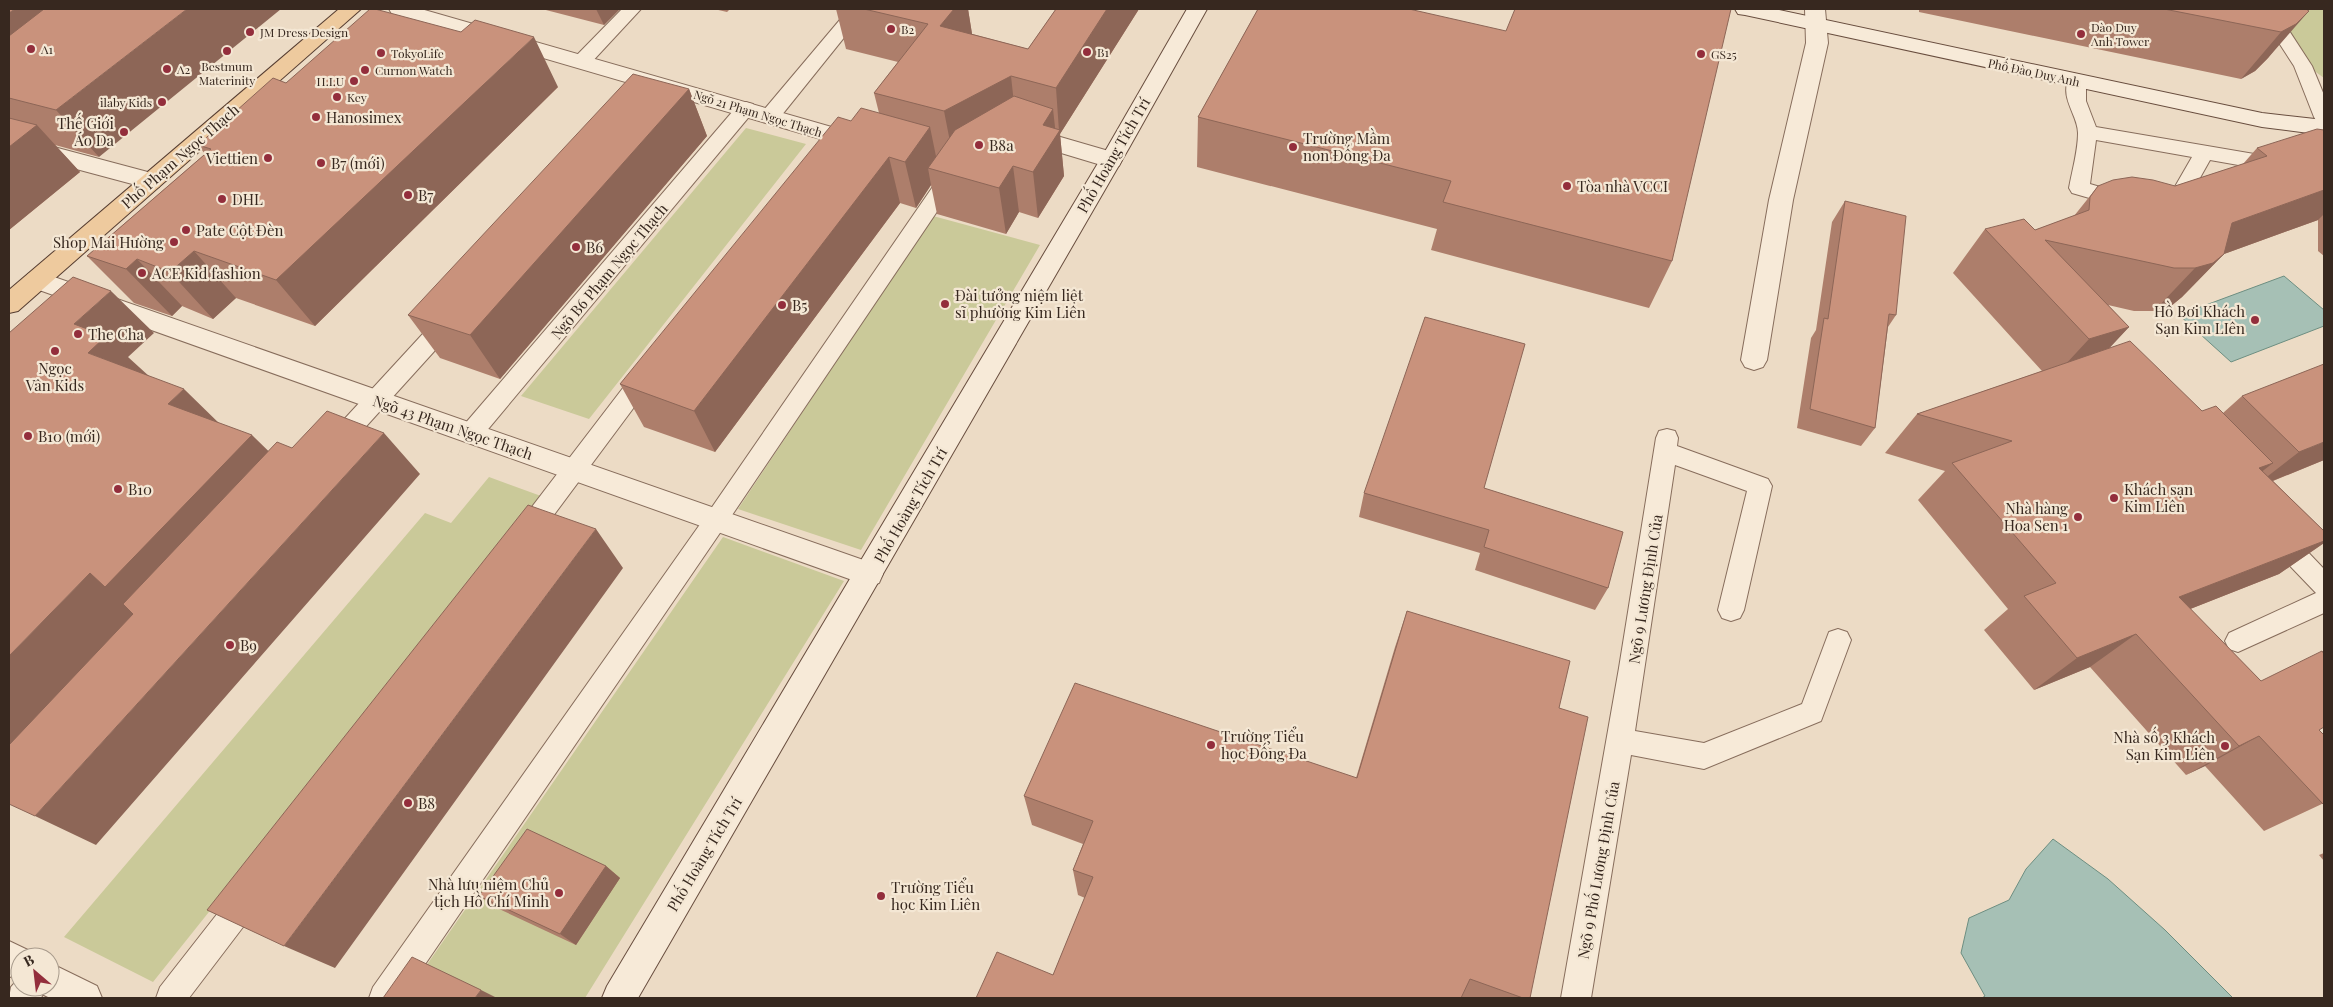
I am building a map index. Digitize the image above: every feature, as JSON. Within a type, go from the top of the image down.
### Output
[{"type":"main road","name":"Phố Phạm Ngọc Thạch","points":[[9,304],[351,9]]},
{"type":"street","name":"Ngõ 21 Phạm Ngọc Thạch","points":[[399,9],[582,61],[658,92],[746,108],[770,116],[820,141],[882,148]]},
{"type":"street","name":"Phố Hoàng Tích Trí","points":[[619,998],[1111,160],[1197,9]]},
{"type":"street","name":"Phố Đào Duy Anh","points":[[1745,9],[1816,17],[2077,81],[2262,120],[2324,128]]},
{"type":"street","points":[[1754,360],[1780,200],[1816,43],[1816,17]]},
{"type":"street","points":[[1009,137],[1017,132],[1111,160]]},
{"type":"street","points":[[9,142],[151,181]]},
{"type":"street","name":"Ngõ 43 Phạm Ngọc Thạch","points":[[37,280],[869,574]]},
{"type":"street","points":[[60,985],[85,998]]},
{"type":"lane","points":[[582,61],[632,9]]},
{"type":"lane","points":[[770,116],[858,9]]},
{"type":"lane","points":[[2266,9],[2303,66],[2324,116]]},
{"type":"lane","points":[[2077,81],[2078,101],[2088,132],[2079,188],[2129,202],[2180,196],[2204,152]]},
{"type":"lane","name":"Ngõ B6 Phạm Ngọc Thạch","points":[[471,433],[746,108]]},
{"type":"lane","points":[[2088,132],[2324,172]]},
{"type":"lane","points":[[384,998],[716,520],[955,164]]},
{"type":"lane","points":[[316,465],[463,304]]},
{"type":"lane","points":[[508,557],[662,352]]},
{"type":"lane","name":"Ngõ 9 Lương Định Của","points":[[1620,741],[1667,445],[1760,486],[1731,610]]},
{"type":"lane","points":[[2263,522],[2324,585]]},
{"type":"lane","points":[[2238,641],[2324,601]]},
{"type":"lane","points":[[1620,741],[1704,756],[1812,712],[1838,640]]},
{"type":"lane","name":"Ngõ 9 Phố Lương Định Của","points":[[1576,998],[1620,741]]},
{"type":"lane","points":[[171,998],[262,880]]},
{"type":"shaded area","points":[[2275,9],[2324,9],[2324,78],[2313,70]]},
{"type":"shaded area","points":[[746,128],[806,144],[589,419],[521,396]]},
{"type":"shaded area","points":[[933,216],[1040,245],[861,550],[738,509]]},
{"type":"shaded area","name":"Hồ Bơi Khách Sạn Kim LIên","points":[[2284,276],[2324,310],[2324,326],[2231,362],[2179,315]]},
{"type":"shaded area","points":[[489,477],[541,496],[153,982],[64,937],[425,513],[451,523]]},
{"type":"shaded area","points":[[723,537],[844,581],[585,998],[496,998],[426,966]]},
{"type":"shaded area","points":[[2053,839],[2108,879],[2165,930],[2233,998],[1982,998],[1985,996],[1961,953],[1969,918],[2009,900],[2026,869]]},
{"type":"building","points":[[44,9],[187,9],[56,110],[9,98],[9,36]]},
{"type":"building","points":[[370,9],[461,32],[475,20],[534,37],[276,280],[194,251],[170,272],[137,259],[126,269],[87,256],[211,149],[198,145],[273,78],[286,83]]},
{"type":"building","points":[[864,9],[954,9],[940,26],[1028,49],[1056,9],[1107,9],[1056,88],[1011,76],[944,111],[874,93],[928,24]]},
{"type":"building","points":[[1258,9],[1409,9],[1506,31],[1515,9],[1731,9],[1672,261],[1443,202],[1451,181],[1198,117]]},
{"type":"building","points":[[2164,9],[2306,9],[2309,11],[2296,24],[2281,32]]},
{"type":"building","points":[[633,74],[689,89],[470,335],[408,315]]},
{"type":"building","points":[[1014,96],[1053,109],[1043,125],[1060,130],[1033,172],[1013,166],[999,188],[928,168],[955,130]]},
{"type":"building","points":[[861,108],[930,127],[905,162],[889,157],[694,411],[620,384],[838,117],[851,121]]},
{"type":"building","points":[[9,118],[37,125],[9,147]]},
{"type":"building","points":[[2317,129],[2324,130],[2324,190],[2232,223],[2224,254],[2213,263],[2195,268],[2174,268],[2045,240],[2129,327],[2089,339],[1985,229],[2024,219],[2035,230],[2089,210],[2090,197],[2098,186],[2113,180],[2132,177],[2175,186],[2267,156],[2257,148]]},
{"type":"building","points":[[1845,201],[1906,216],[1896,315],[1889,314],[1875,428],[1810,409],[1824,318],[1828,319]]},
{"type":"building","points":[[73,277],[111,291],[74,324],[106,336],[88,353],[184,389],[168,404],[252,435],[105,587],[90,573],[9,656],[9,333]]},
{"type":"building","points":[[1425,317],[1525,344],[1484,488],[1623,532],[1608,588],[1484,547],[1489,530],[1364,493]]},
{"type":"building","points":[[2130,341],[2202,411],[2216,406],[2273,463],[2259,468],[2324,531],[2324,541],[2179,597],[2261,681],[2322,651],[2324,654],[2324,727],[2319,730],[2324,735],[2323,804],[2259,736],[2239,746],[2136,634],[2077,658],[2024,596],[2056,583],[1952,463],[2012,441],[1917,414]]},
{"type":"building","points":[[2324,364],[2324,442],[2299,452],[2242,396]]},
{"type":"building","points":[[327,411],[384,433],[35,816],[9,804],[9,745],[133,614],[123,604],[277,442],[292,448]]},
{"type":"building","points":[[528,505],[596,529],[284,946],[207,910]]},
{"type":"building","points":[[1407,611],[1570,661],[1559,708],[1588,717],[1530,998],[1523,998],[1470,979],[1461,998],[976,998],[997,952],[1053,975],[1093,877],[1073,870],[1093,821],[1024,796],[1075,683],[1357,778]]},
{"type":"building","name":"Nhà lưu niệm Chủ tịch Hồ Chí Minh","points":[[527,829],[606,866],[560,934],[479,896]]},
{"type":"building","points":[[412,957],[481,990],[475,998],[383,998]]},
{"type":"place","name":"B2","points":[[891,29]]},
{"type":"place","name":"JM Dress Design","points":[[250,32]]},
{"type":"place","name":"Đào Duy Anh Tower","points":[[2081,34]]},
{"type":"place","name":"A1","points":[[31,49]]},
{"type":"place","name":"Bestmum Materinity","points":[[227,51]]},
{"type":"place","name":"B1","points":[[1087,52]]},
{"type":"place","name":"TokyoLife","points":[[381,53]]},
{"type":"place","name":"GS25","points":[[1701,54]]},
{"type":"place","name":"A2","points":[[167,69]]},
{"type":"place","name":"Curnon Watch","points":[[365,70]]},
{"type":"place","name":"H.I.U","points":[[354,81]]},
{"type":"place","name":"Key","points":[[337,97]]},
{"type":"place","name":"ilaby Kids","points":[[162,102]]},
{"type":"place","name":"Hanosimex","points":[[316,117]]},
{"type":"place","name":"Thế Giới Áo Da","points":[[124,132]]},
{"type":"place","name":"B8a","points":[[979,145]]},
{"type":"place","name":"Trường Mầm non Đống Đa","points":[[1293,147]]},
{"type":"place","name":"Viettien","points":[[268,158]]},
{"type":"place","name":"B7 (mới)","points":[[321,163]]},
{"type":"place","name":"Tòa nhà VCCI","points":[[1567,186]]},
{"type":"place","name":"B7","points":[[408,195]]},
{"type":"place","name":"DHL","points":[[222,199]]},
{"type":"place","name":"Pate Cột Đèn","points":[[186,230]]},
{"type":"place","name":"Shop Mai Hường","points":[[174,242]]},
{"type":"place","name":"B6","points":[[576,247]]},
{"type":"place","name":"ACE Kid fashion","points":[[142,273]]},
{"type":"place","name":"Đài tưởng niệm liệt sĩ phường Kim Liên","points":[[945,304]]},
{"type":"place","name":"B5","points":[[782,305]]},
{"type":"place","name":"Hồ Bơi Khách Sạn Kim LIên","points":[[2255,320]]},
{"type":"place","name":"The Cha","points":[[78,334]]},
{"type":"place","name":"Ngọc Vân Kids","points":[[55,351]]},
{"type":"place","name":"B10 (mới)","points":[[28,436]]},
{"type":"place","name":"B10","points":[[118,489]]},
{"type":"place","name":"Khách sạn Kim Liên","points":[[2114,498]]},
{"type":"place","name":"Nhà hàng Hoa Sen 1","points":[[2078,517]]},
{"type":"place","name":"B9","points":[[230,645]]},
{"type":"place","name":"Trường Tiểu học Đống Đa","points":[[1211,745]]},
{"type":"place","name":"Nhà số 3 Khách Sạn Kim Liên","points":[[2225,746]]},
{"type":"place","name":"B8","points":[[408,803]]},
{"type":"place","name":"Nhà lưu niệm Chủ tịch Hồ Chí Minh","points":[[559,893]]},
{"type":"place","name":"Trường Tiểu học Kim Liên","points":[[881,896]]}]
